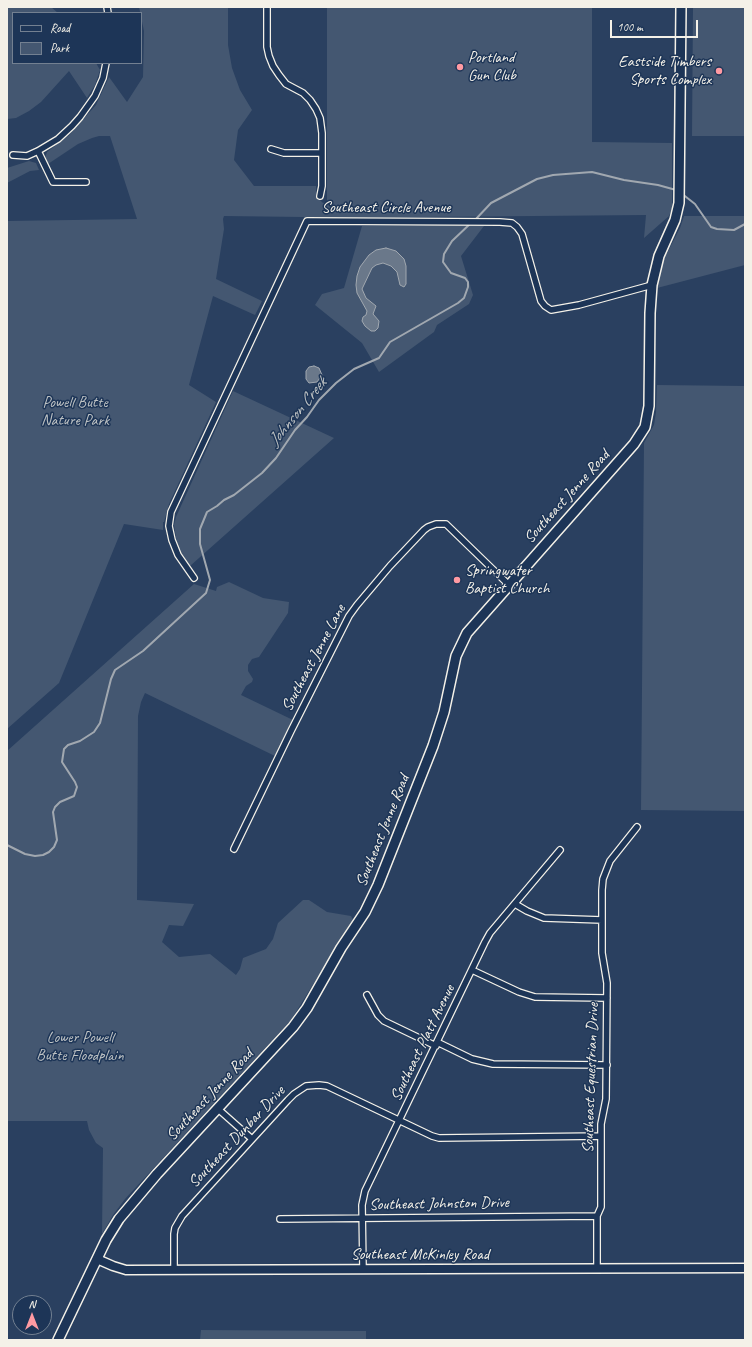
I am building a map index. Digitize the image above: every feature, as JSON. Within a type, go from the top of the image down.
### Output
[{"type":"main road","name":"Southeast Jenne Road","points":[[58,1340],[112,1230],[129,1206],[301,1016],[370,901],[389,858],[438,733],[458,651],[471,627],[634,444],[645,427],[649,406],[650,303],[652,285],[657,264],[675,220],[679,202],[681,7]]},
{"type":"street","points":[[267,7],[267,47],[270,61],[282,80],[290,87],[307,96],[316,108],[322,126],[320,196]]},
{"type":"street","points":[[13,155],[26,156],[38,151],[58,139],[80,117],[90,103],[103,78],[106,64]]},
{"type":"street","points":[[271,149],[284,153],[322,154]]},
{"type":"street","points":[[38,151],[53,182],[86,182]]},
{"type":"street","name":"Southeast Circle Avenue","points":[[194,578],[178,555],[172,540],[169,526],[171,512],[308,220],[508,222],[518,227],[522,234],[541,301],[544,306],[549,309],[555,310],[568,307],[652,285]]},
{"type":"street","name":"Southeast Jenne Lane","points":[[234,848],[349,616],[390,566],[424,530],[436,524],[446,524],[509,585]]},
{"type":"street","name":"Southeast Equestrian Drive","points":[[597,1268],[597,1216],[601,1206],[601,1136],[602,1117],[606,1099],[607,1065],[607,983],[602,953],[602,890],[606,870],[610,860],[637,827]]},
{"type":"street","name":"Southeast Platt Avenue","points":[[363,1269],[362,1218],[363,1198],[366,1191],[490,933],[560,850]]},
{"type":"street","points":[[515,904],[544,918],[602,920]]},
{"type":"street","points":[[472,970],[519,992],[535,997],[607,998]]},
{"type":"street","points":[[368,995],[378,1015],[384,1021],[472,1059],[493,1064],[607,1065]]},
{"type":"street","name":"Southeast Dunbar Drive","points":[[174,1270],[174,1234],[178,1222],[294,1094],[306,1086],[327,1086],[439,1138],[601,1136]]},
{"type":"street","points":[[217,1108],[252,1139]]},
{"type":"street","name":"Southeast Johnston Drive","points":[[280,1219],[597,1216]]},
{"type":"street","name":"Southeast McKinley Road","points":[[97,1259],[126,1270],[745,1268]]},
{"type":"green space","points":[[7,7],[51,7],[57,12],[12,12],[12,64],[97,64],[100,70],[95,85],[87,98],[69,71],[41,102],[16,118],[7,119]]},
{"type":"green space","name":"Powell Butte Nature Park","points":[[139,7],[228,7],[228,45],[232,68],[240,90],[252,110],[238,130],[234,160],[254,186],[316,186],[316,196],[323,203],[327,202],[327,7],[592,7],[592,142],[672,143],[672,209],[669,216],[644,238],[646,215],[312,218],[224,216],[224,229],[216,279],[262,301],[255,315],[213,296],[189,385],[216,402],[169,504],[163,522],[163,530],[124,524],[59,683],[7,729],[7,221],[137,219],[110,136],[99,136],[78,144],[48,164],[45,158],[47,152],[69,135],[96,105],[109,77],[127,102],[143,77],[144,31],[142,12],[140,12]]},
{"type":"green space","name":"Eastside Timbers Sports Complex","points":[[693,7],[745,7],[745,136],[692,136]]},
{"type":"green space","points":[[29,161],[36,163],[39,170],[30,171],[7,183],[7,168]]},
{"type":"green space","points":[[684,216],[745,216],[745,265],[657,288],[662,263],[680,228]]},
{"type":"green space","points":[[362,226],[484,226],[461,256],[473,295],[469,304],[437,325],[434,332],[379,372],[362,343],[315,305],[322,294],[344,288]]},
{"type":"green space","points":[[657,385],[745,386],[745,811],[641,810],[644,443],[654,425]]},
{"type":"green space","points":[[233,391],[334,438],[190,566],[179,551],[174,525],[176,517]]},
{"type":"green space","name":"Lower Powell Butte Floodplain","points":[[229,582],[263,598],[289,602],[288,613],[259,657],[252,659],[248,665],[248,671],[253,679],[252,682],[246,686],[241,695],[293,720],[275,756],[145,693],[141,702],[138,716],[137,900],[194,904],[183,926],[169,925],[162,942],[179,957],[210,954],[236,975],[240,969],[243,958],[266,949],[273,939],[278,923],[303,900],[309,900],[327,912],[351,916],[353,920],[291,1020],[125,1199],[113,1215],[102,1234],[103,1148],[96,1143],[89,1130],[87,1121],[7,1121],[7,751],[194,584],[216,591],[217,587]]},
{"type":"green space","points":[[201,1330],[366,1331],[366,1340],[200,1340]]},
{"type":"shaded area","points":[[386,248],[396,251],[404,259],[406,266],[406,284],[404,287],[400,285],[397,272],[391,266],[383,263],[372,268],[362,289],[366,298],[376,306],[373,314],[379,321],[378,328],[375,331],[371,331],[362,321],[367,311],[357,293],[357,276],[360,267],[369,255],[376,250]]},
{"type":"shaded area","points":[[314,366],[319,368],[322,375],[317,382],[309,383],[306,379],[306,371],[309,367]]},
{"type":"waterway","name":"Johnson Creek","points":[[475,220],[491,203],[537,179],[553,175],[592,172],[676,190]]},
{"type":"waterway","name":"Johnson Creek","points":[[681,193],[695,204],[711,227],[717,229],[734,230],[745,224]]},
{"type":"waterway","name":"Johnson Creek","points":[[7,845],[25,854],[35,856],[43,855],[54,847],[57,840],[53,812],[55,807],[60,802],[74,796],[77,787],[62,762],[64,749],[68,745],[80,741],[94,732],[100,723],[111,679],[115,670],[143,651],[206,593],[210,580],[200,544],[200,529],[207,512],[234,495],[262,473],[276,458],[295,430],[307,417],[319,400],[336,383],[354,369],[379,358],[390,342],[458,303],[464,298],[468,287],[468,282],[465,278],[451,273],[443,262],[444,254],[452,241],[471,223]]},
{"type":"place","name":"Portland Gun Club","points":[[460,67]]},
{"type":"place","name":"Eastside Timbers Sports Complex","points":[[719,71]]},
{"type":"place","name":"Springwater Baptist Church","points":[[457,580]]}]
